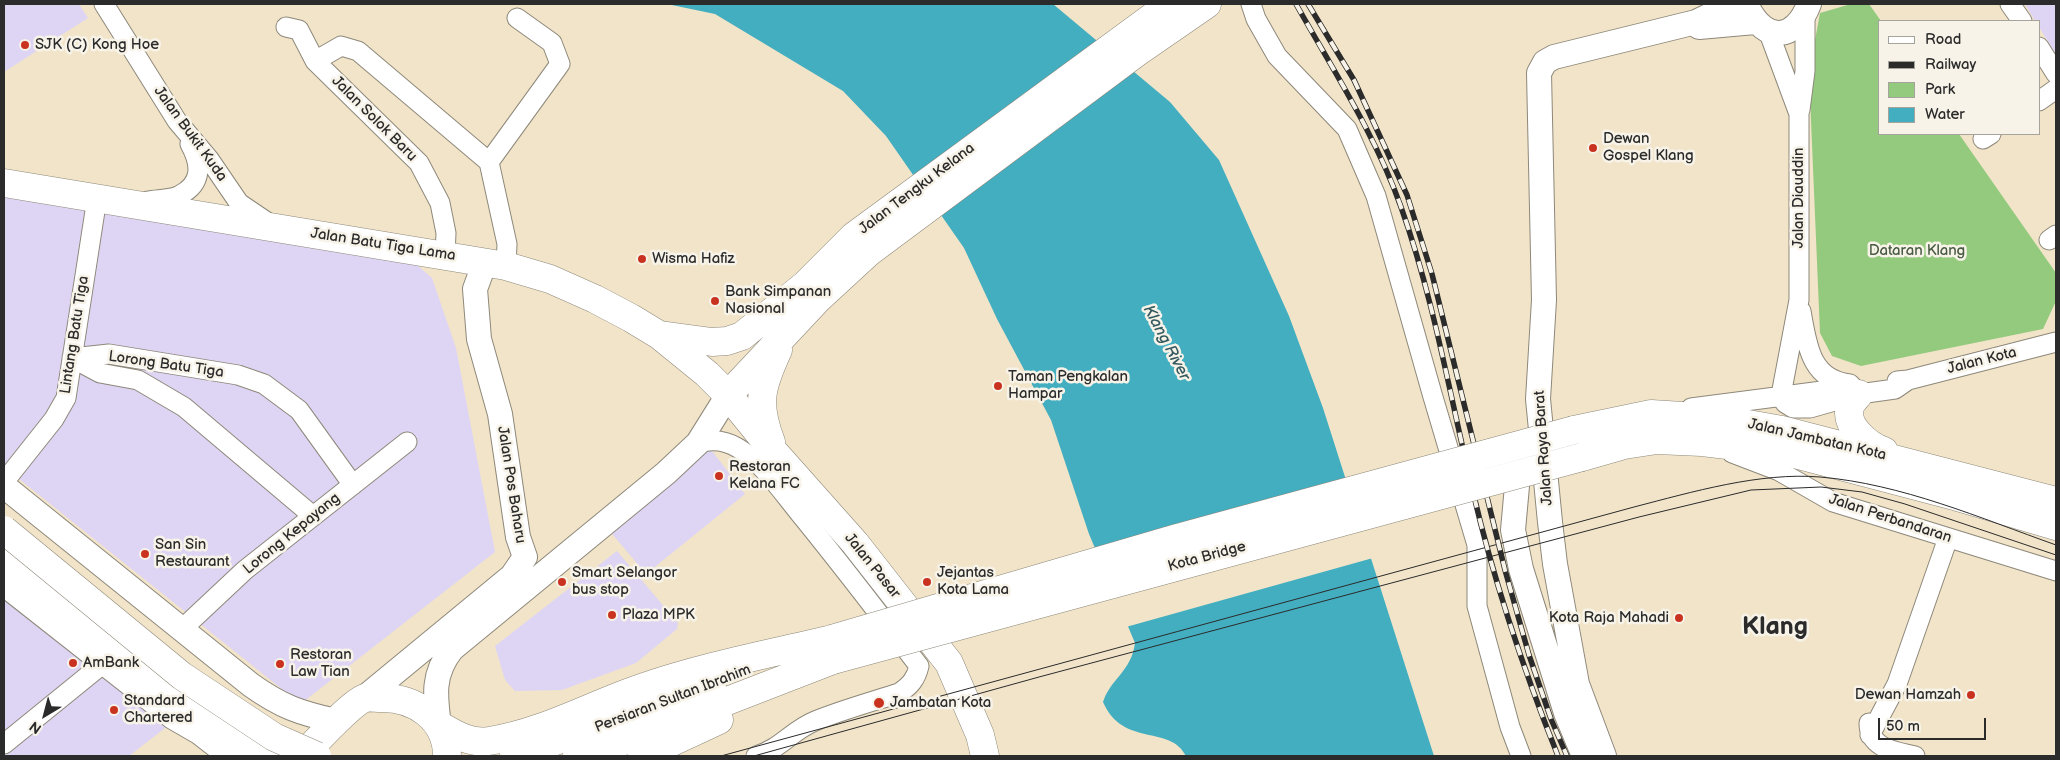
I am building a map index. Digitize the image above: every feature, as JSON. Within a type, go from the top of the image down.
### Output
[{"type":"highway","name":"Jalan Tengku Kelana","points":[[728,396],[791,327],[811,292],[854,236],[1170,4]]},
{"type":"highway","name":"Jalan Tengku Kelana","points":[[659,335],[698,341],[727,341],[742,336],[869,252],[1207,4]]},
{"type":"highway","name":"Jalan Batu Tiga Lama","points":[[4,183],[445,255],[495,264],[550,280],[595,299],[659,335],[707,374],[728,396]]},
{"type":"highway","points":[[775,453],[764,424],[761,398],[766,375],[778,348],[791,327]]},
{"type":"highway","points":[[1861,390],[1850,406],[1851,422],[1859,433],[1878,448],[1976,480]]},
{"type":"highway","name":"Jalan Pasar","points":[[728,396],[775,453],[855,543],[949,663],[980,735],[985,756]]},
{"type":"highway","name":"Jalan Jambatan Kota","points":[[1574,430],[1651,414],[1714,418],[1782,430],[2056,501]]},
{"type":"highway","name":"Kota Bridge","points":[[833,649],[1174,539],[1574,430]]},
{"type":"highway","name":"Jalan Jambatan Kota","points":[[1582,457],[1624,445],[1657,440],[1702,442],[1787,452],[1958,497],[2056,526]]},
{"type":"highway","name":"Kota Bridge","points":[[833,649],[1582,457]]},
{"type":"highway","points":[[4,530],[182,676],[274,737],[317,756]]},
{"type":"highway","points":[[4,560],[201,716],[268,756]]},
{"type":"highway","points":[[642,756],[686,737],[833,649]]},
{"type":"highway","name":"Persiaran Sultan Ibrahim","points":[[439,725],[459,736],[476,742],[509,747],[584,732],[833,649]]},
{"type":"highway","name":"Persiaran Sultan Ibrahim","points":[[577,756],[633,737],[833,649]]},
{"type":"highway","points":[[302,756],[336,721],[364,698],[392,698],[410,702],[426,710],[439,725],[447,748],[447,756]]},
{"type":"main road","points":[[1658,32],[1696,22],[1733,4]]},
{"type":"main road","points":[[1658,32],[1756,20],[1780,34],[1791,30],[1807,8]]},
{"type":"main road","name":"Jalan Raya Barat","points":[[1604,756],[1577,684],[1562,611],[1550,522],[1538,399],[1544,300],[1539,73],[1545,62],[1554,57],[1658,32]]},
{"type":"main road","name":"Jalan Pos Baharu","points":[[364,698],[512,576],[525,557],[518,536],[500,414],[479,339],[475,289],[495,264]]},
{"type":"main road","points":[[439,725],[435,680],[444,660],[452,649],[645,492],[698,443],[728,396]]},
{"type":"main road","points":[[1538,399],[1530,421],[1518,475],[1513,530],[1530,602],[1566,713],[1584,756]]},
{"type":"main road","points":[[4,486],[181,630],[272,700],[299,713],[336,721]]},
{"type":"main road","points":[[1513,530],[1550,522]]},
{"type":"main road","points":[[525,557],[537,566],[554,566]]},
{"type":"main road","points":[[4,584],[173,717],[199,732],[230,756]]},
{"type":"street","name":"Jalan Bukit Kuda","points":[[104,4],[177,121],[208,159],[239,203],[274,227]]},
{"type":"street","points":[[1252,4],[1256,19],[1283,64],[1347,129],[1376,196],[1477,545],[1477,606],[1510,727],[1521,756]]},
{"type":"street","points":[[2010,4],[2021,20]]},
{"type":"street","points":[[1799,114],[1804,71],[1807,8]]},
{"type":"street","points":[[490,162],[560,64],[552,43],[518,18]]},
{"type":"street","name":"Jalan Diauddin","points":[[1756,20],[1799,114],[1800,300],[1786,367]]},
{"type":"street","name":"Jalan Solok Baru","points":[[286,27],[299,30],[314,61],[418,163],[440,203],[446,233],[445,255]]},
{"type":"street","points":[[314,61],[341,46],[358,50],[490,162],[508,244],[495,264]]},
{"type":"street","points":[[2040,49],[2056,74]]},
{"type":"street","points":[[2040,100],[2056,88]]},
{"type":"street","points":[[130,203],[179,196],[190,188],[198,175],[198,159],[177,121]]},
{"type":"street","name":"Lintang Batu Tiga","points":[[4,482],[54,419],[66,398],[97,198]]},
{"type":"street","points":[[1800,300],[1809,354],[1832,381],[1861,390]]},
{"type":"street","name":"Jalan Kota","points":[[1781,395],[1785,402],[1801,410],[1861,390],[1895,389],[1908,380],[2056,342]]},
{"type":"street","name":"Lorong Batu Tiga","points":[[72,358],[109,354],[238,375],[264,384],[299,410],[352,485]]},
{"type":"street","name":"Lorong Batu Tiga","points":[[72,358],[100,372],[138,380],[184,407],[313,516]]},
{"type":"street","points":[[1651,414],[1781,395],[1786,367]]},
{"type":"street","points":[[1754,400],[1769,389],[1786,367]]},
{"type":"street","points":[[698,443],[711,440],[730,444],[749,456],[760,466],[836,558],[919,666],[911,685],[899,693],[815,721],[800,729],[773,751],[756,756]]},
{"type":"street","name":"Lorong Kepayang","points":[[181,630],[245,570],[407,442]]},
{"type":"street","name":"Jalan Perbandaran","points":[[1702,442],[1779,471],[1833,502],[2056,571]]},
{"type":"street","points":[[1915,528],[1940,562]]},
{"type":"street","points":[[1915,756],[1888,750],[1878,745],[1870,735],[1871,715],[1922,610],[1948,538]]},
{"type":"street","points":[[783,756],[787,750],[815,734],[865,718],[914,692],[925,681],[933,644]]},
{"type":"street","points":[[4,744],[105,662]]},
{"type":"shaded area","name":"SJK (C) Kong Hoe","points":[[4,4],[79,4],[88,18],[4,72]]},
{"type":"shaded area","points":[[2025,4],[2056,4],[2056,55],[2040,29],[2040,20],[2034,20]]},
{"type":"shaded area","points":[[4,197],[416,264],[432,278],[456,348],[495,552],[303,702],[293,698],[4,467]]},
{"type":"shaded area","points":[[709,447],[745,494],[646,574],[607,528]]},
{"type":"shaded area","name":"Plaza MPK","points":[[617,551],[678,623],[677,629],[636,663],[562,690],[515,691],[505,680],[495,646]]},
{"type":"shaded area","points":[[4,595],[169,725],[129,756],[4,756]]},
{"type":"green space","name":"Dataran Klang","points":[[1851,4],[1869,4],[1880,20],[1878,20],[1878,135],[1960,135],[2056,273],[2056,301],[2043,329],[1861,366],[1832,356],[1820,333],[1809,73],[1820,13]]},
{"type":"water","name":"Klang River","points":[[667,4],[1053,4],[1170,102],[1219,160],[1289,316],[1323,408],[1434,756],[1186,756],[1179,746],[1158,737],[1134,731],[1122,725],[1112,716],[1103,702],[1129,661],[1135,643],[1089,534],[1051,420],[997,319],[964,248],[886,136],[843,91],[715,14]]},
{"type":"pier","points":[[1348,480],[1373,558],[1126,627],[1094,552]]},
{"type":"tram line","points":[[721,756],[1634,507],[1726,484],[1750,480],[1797,476],[1820,477],[1881,487],[1940,503],[2056,545]]},
{"type":"tram line","points":[[754,756],[1039,677],[1639,517],[1751,490],[1821,487],[1862,492],[1905,504],[2056,555]]},
{"type":"railway","points":[[1296,4],[1367,129],[1401,207],[1423,277],[1441,348],[1490,559],[1533,692],[1558,756]]},
{"type":"railway","points":[[1308,4],[1354,80],[1407,195],[1432,274],[1505,570],[1529,655],[1551,719],[1567,756]]},
{"type":"place","name":"SJK (C) Kong Hoe","points":[[25,45]]},
{"type":"place","name":"Dewan Gospel Klang","points":[[1593,148]]},
{"type":"place","name":"Wisma Hafiz","points":[[642,259]]},
{"type":"place","name":"Bank Simpanan Nasional","points":[[715,301]]},
{"type":"place","name":"Taman Pengkalan Hampar","points":[[998,386]]},
{"type":"place","name":"Restoran Kelana FC","points":[[719,476]]},
{"type":"place","name":"San Sin Restaurant","points":[[145,554]]},
{"type":"place","name":"Smart Selangor bus stop","points":[[562,582]]},
{"type":"place","name":"Jejantas Kota Lama","points":[[927,582]]},
{"type":"place","name":"Plaza MPK","points":[[612,615]]},
{"type":"place","name":"Kota Raja Mahadi","points":[[1679,618]]},
{"type":"place","name":"AmBank","points":[[73,663]]},
{"type":"place","name":"Restoran Law Tian","points":[[280,664]]},
{"type":"place","name":"Dewan Hamzah","points":[[1971,695]]},
{"type":"place","name":"Jambatan Kota","points":[[879,703]]},
{"type":"place","name":"Standard Chartered","points":[[114,710]]},
{"type":"district","name":"Klang","points":[[1775,628]]}]
